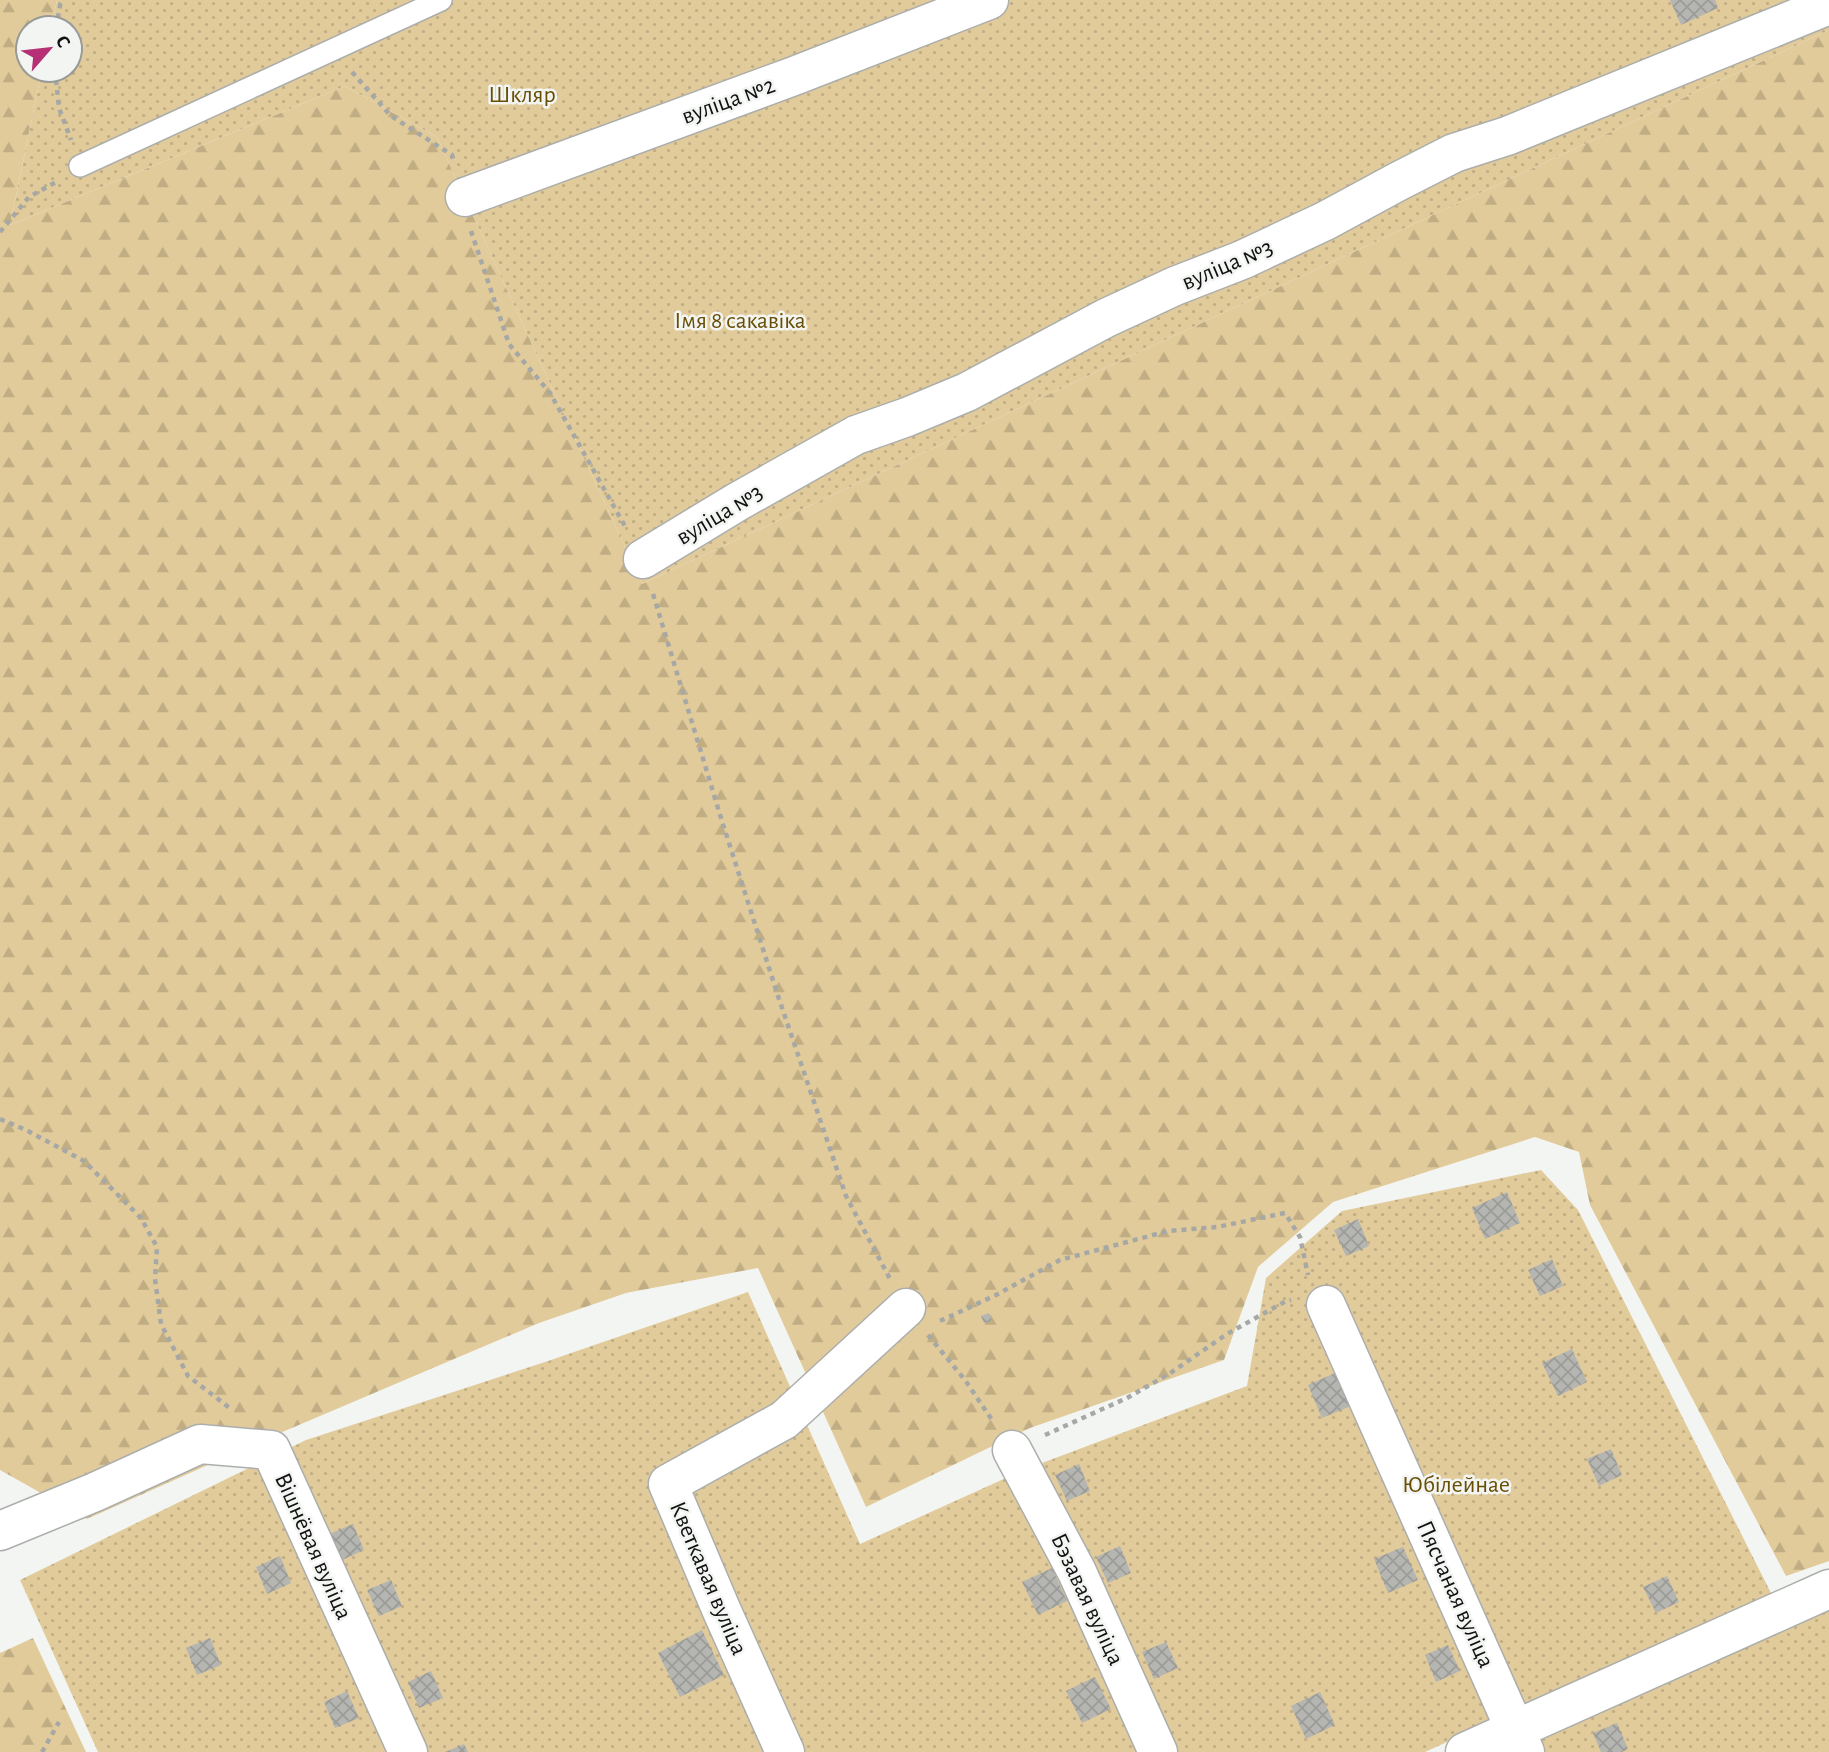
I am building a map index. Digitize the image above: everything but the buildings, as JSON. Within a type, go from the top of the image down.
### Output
[{"type":"street","name":"вуліца №2","points":[[465,197],[794,76],[989,0]]},
{"type":"street","name":"вуліца №3","points":[[643,559],[856,435],[967,391],[1107,318],[1325,221],[1454,153],[1507,136],[1829,5]]},
{"type":"street","name":"Пясчаная вуліца","points":[[1320,1300],[1521,1741]]},
{"type":"street","name":"Кветкавая вуліца","points":[[785,1752],[668,1484],[784,1420],[914,1318]]},
{"type":"street","name":"Вішнёвая вуліца","points":[[0,1531],[95,1492],[200,1444],[271,1450],[408,1752]]},
{"type":"street","name":"Бэзавая вуліца","points":[[1012,1450],[1077,1572],[1158,1752]]},
{"type":"street","points":[[1465,1752],[1521,1741],[1829,1589]]},
{"type":"lane","points":[[80,166],[442,0]]},
{"type":"path","points":[[321,54],[352,72],[391,116],[452,155],[465,197],[472,239],[509,344],[550,393],[643,559],[729,844],[846,1196],[914,1318],[965,1380],[1012,1450],[1127,1398],[1169,1374],[1227,1334],[1286,1301],[1320,1300],[1300,1237],[1285,1213],[1217,1227],[1168,1231],[1060,1260],[996,1295],[914,1318]]},
{"type":"path","points":[[0,232],[29,197],[60,181],[80,166],[59,108],[56,84]]},
{"type":"path","points":[[0,1119],[84,1161],[141,1218],[157,1247],[155,1279],[161,1324],[188,1376],[231,1409],[271,1450]]},
{"type":"path","points":[[42,1752],[59,1722]]},
{"type":"green space","points":[[0,0],[57,0],[54,14],[14,14],[14,84],[39,84],[10,225],[345,86],[437,137],[642,584],[1829,30],[1829,1561],[1786,1576],[1590,1205],[1579,1152],[1535,1137],[1333,1202],[1258,1267],[1224,1360],[1030,1428],[866,1507],[758,1268],[626,1293],[539,1323],[273,1436],[87,1519],[0,1470]]},
{"type":"green space","name":"Імя 8 сакавіка","points":[[57,0],[1829,0],[1829,30],[642,584],[437,137],[345,86],[10,225],[39,84],[84,84],[84,14],[54,14]]},
{"type":"green space","name":"Юбілейнае","points":[[1541,1170],[1578,1210],[1772,1595],[1425,1752],[98,1752],[20,1580],[306,1440],[748,1292],[860,1544],[1026,1469],[1247,1386],[1266,1278],[1342,1211]]},
{"type":"green space","points":[[1829,1607],[1829,1752],[1489,1752]]},
{"type":"green space","points":[[33,1638],[86,1752],[0,1752],[0,1653]]},
{"type":"park label","name":"Шкляр","points":[[522,94]]}]
